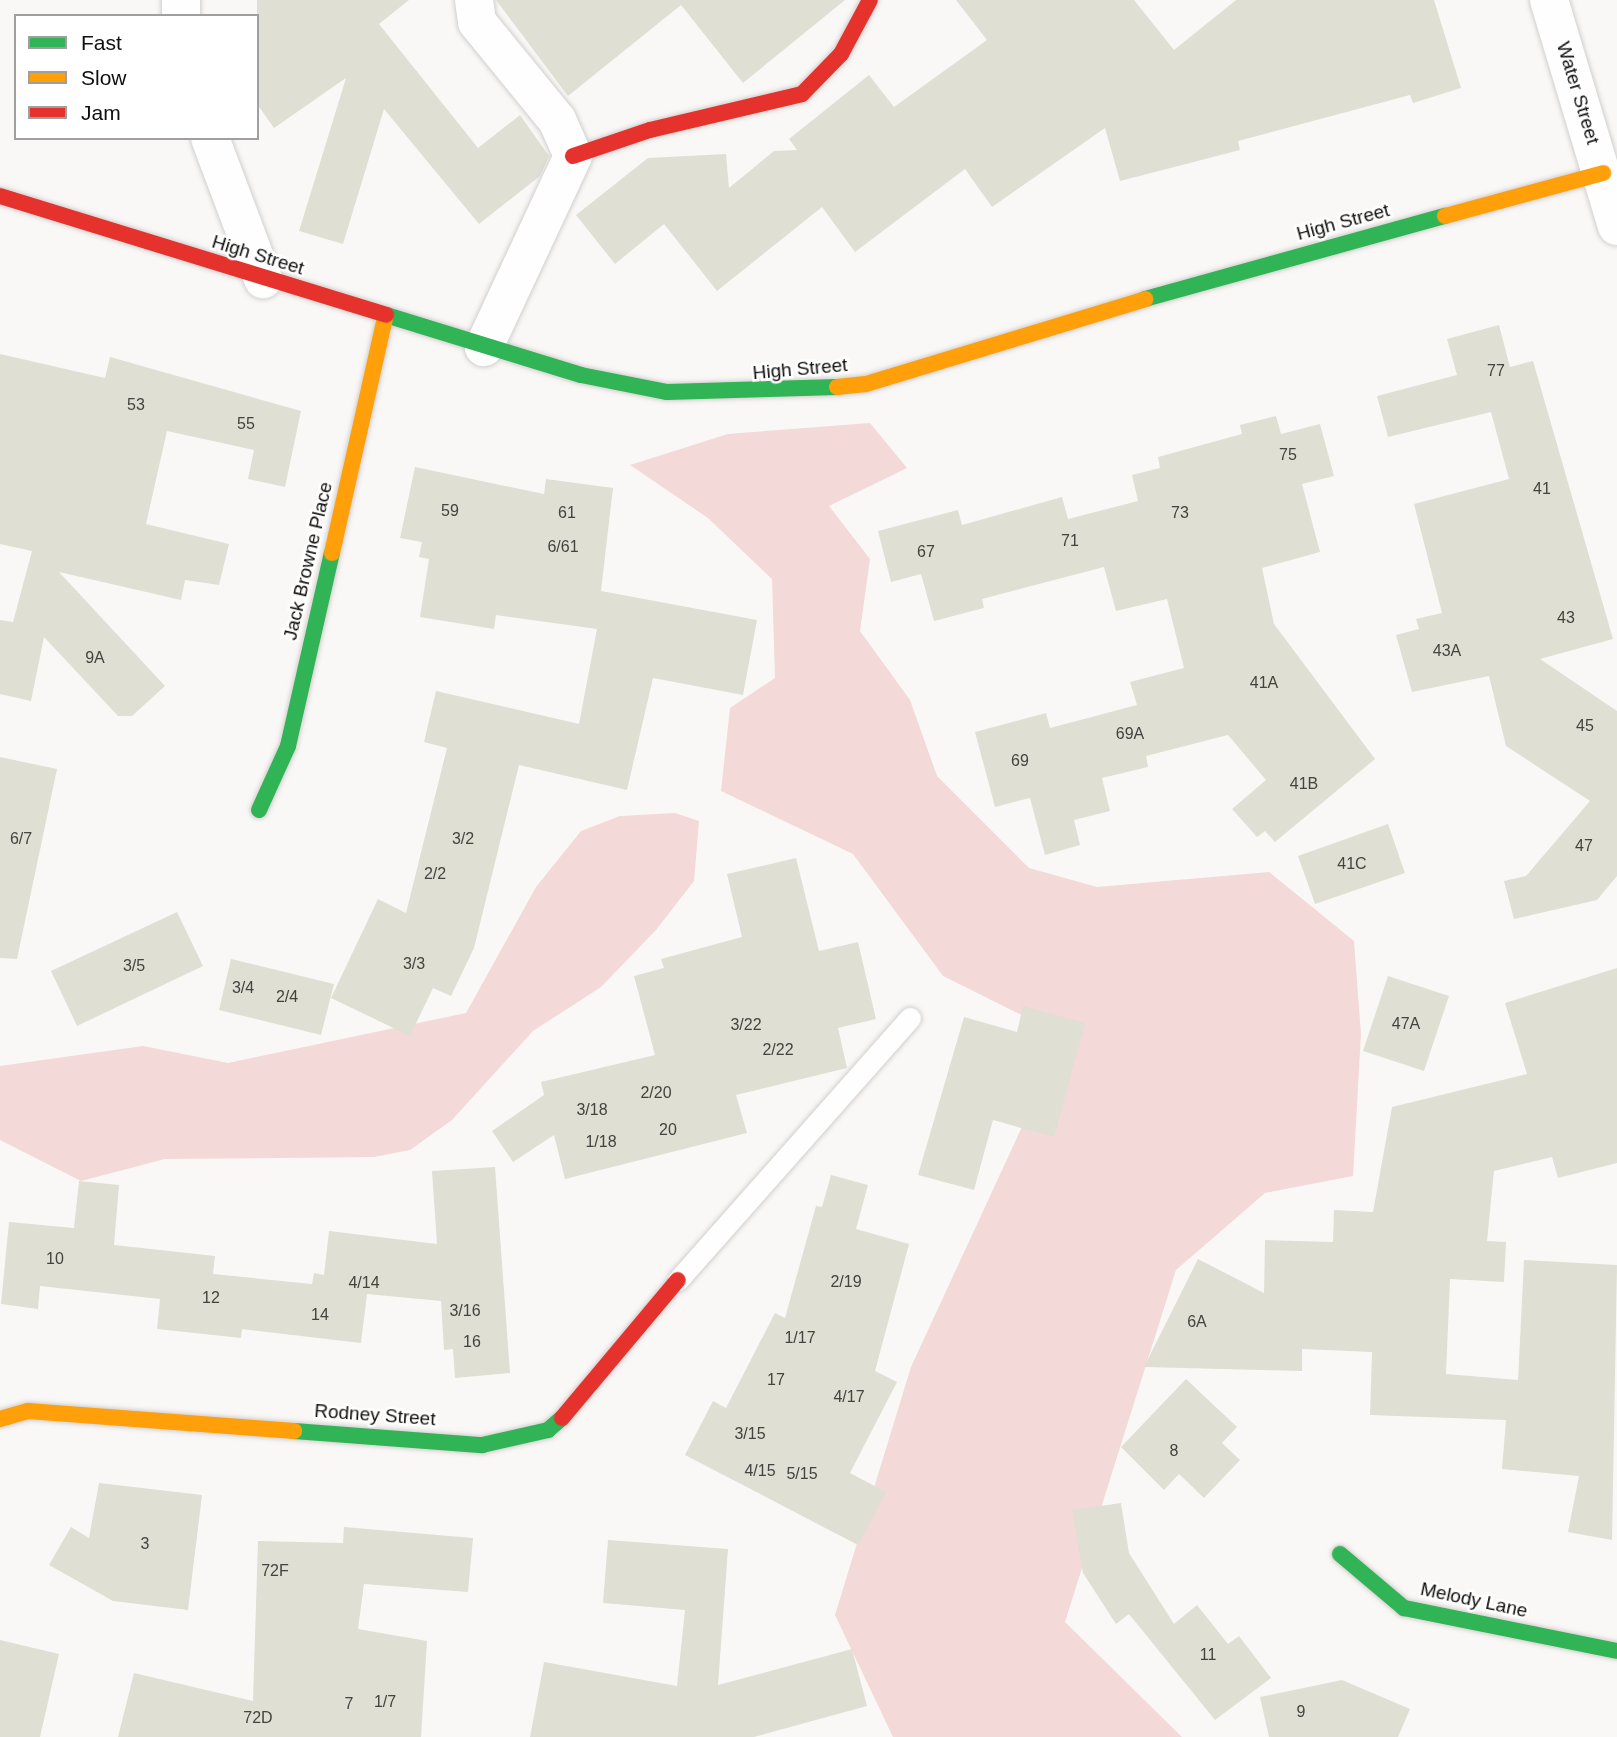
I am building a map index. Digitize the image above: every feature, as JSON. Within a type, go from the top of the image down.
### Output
[{"type":"street","points":[[474,0],[477,22],[557,120],[573,156]]},
{"type":"street","points":[[484,347],[573,156],[650,130],[802,94],[841,54],[870,0]]},
{"type":"street","name":"Water Street","points":[[1549,0],[1617,226]]},
{"type":"street","points":[[211,140],[263,279]]},
{"type":"street","name":"High Street","points":[[0,196],[484,347],[667,392],[760,394],[866,384],[1108,309],[1602,173]]},
{"type":"street","name":"Jack Browne Place","points":[[259,810],[288,746],[385,317]]},
{"type":"street","name":"Rodney Street","points":[[0,1419],[28,1411],[482,1444],[548,1430],[575,1406],[678,1280]]},
{"type":"street","name":"Melody Lane","points":[[1340,1554],[1404,1608],[1617,1651]]},
{"type":"lane","points":[[678,1280],[910,1018]]},
{"type":"shaded area","points":[[870,423],[907,468],[829,506],[870,559],[860,631],[910,700],[937,776],[1029,868],[1097,887],[1269,872],[1354,941],[1361,1034],[1353,1176],[1265,1193],[1176,1270],[1065,1622],[1182,1737],[893,1737],[835,1615],[911,1367],[1064,1036],[943,976],[853,854],[721,791],[730,708],[775,678],[772,579],[708,518],[630,465],[728,434]]},
{"type":"shaded area","points":[[675,813],[699,821],[694,881],[656,930],[601,987],[533,1031],[452,1120],[410,1150],[374,1157],[165,1159],[81,1181],[0,1140],[0,1066],[143,1046],[228,1063],[466,1013],[536,887],[581,831],[620,816]]},
{"type":"building","points":[[257,0],[409,0],[379,24],[478,148],[520,115],[549,156],[540,176],[479,224],[384,109],[343,244],[299,231],[346,78],[274,128],[259,107]]},
{"type":"building","points":[[496,0],[845,0],[743,83],[681,5],[568,96]]},
{"type":"building","points":[[956,0],[1134,0],[1174,50],[1236,0],[1434,0],[1461,88],[1413,103],[1410,95],[1238,141],[1240,150],[1120,181],[1105,128],[992,207],[965,169],[855,252],[822,207],[717,291],[664,224],[615,264],[576,215],[648,158],[726,154],[729,188],[774,151],[797,150],[789,139],[869,75],[894,107],[987,40]]},
{"type":"building","points":[[1499,325],[1510,367],[1533,361],[1613,639],[1540,659],[1617,711],[1617,876],[1597,900],[1514,919],[1504,881],[1526,876],[1590,801],[1506,746],[1489,676],[1412,692],[1396,635],[1419,629],[1416,619],[1442,613],[1414,504],[1509,479],[1491,412],[1388,437],[1377,396],[1457,375],[1447,339]]},
{"type":"building","points":[[0,354],[105,378],[110,357],[301,411],[285,487],[248,479],[254,450],[167,431],[146,524],[229,544],[219,585],[185,580],[181,600],[59,572],[165,686],[132,716],[118,716],[44,637],[31,701],[0,694],[0,620],[13,622],[32,551],[0,544]]},
{"type":"building","points":[[1276,416],[1281,434],[1320,424],[1334,476],[1302,484],[1320,552],[1262,568],[1274,624],[1375,759],[1275,842],[1265,831],[1257,837],[1232,809],[1266,780],[1228,735],[1146,756],[1148,767],[1102,778],[1110,811],[1074,820],[1080,845],[1045,855],[1030,798],[995,807],[975,732],[1046,713],[1050,728],[1137,705],[1130,682],[1184,668],[1167,599],[1116,611],[1104,567],[982,599],[984,608],[934,621],[921,574],[891,582],[878,531],[958,510],[962,525],[1062,497],[1068,519],[1138,501],[1132,475],[1160,468],[1158,457],[1242,434],[1240,425]]},
{"type":"building","points":[[415,467],[544,494],[546,479],[613,488],[601,591],[757,620],[743,695],[653,678],[627,790],[519,765],[474,948],[451,996],[433,988],[410,1036],[331,998],[378,899],[406,913],[447,748],[424,742],[436,691],[579,724],[597,629],[496,615],[494,629],[420,617],[429,559],[419,557],[422,542],[400,538]]},
{"type":"building","points":[[0,757],[57,769],[17,959],[0,958]]},
{"type":"building","points":[[1388,824],[1405,873],[1315,904],[1298,856]]},
{"type":"building","points":[[796,858],[819,951],[858,942],[876,1019],[838,1028],[847,1068],[736,1095],[747,1133],[565,1179],[554,1135],[513,1162],[492,1131],[544,1095],[541,1082],[655,1055],[634,976],[664,968],[661,959],[742,937],[727,874]]},
{"type":"building","points":[[177,912],[203,966],[77,1026],[51,971]]},
{"type":"building","points":[[231,959],[334,984],[321,1035],[219,1010]]},
{"type":"building","points":[[1617,968],[1617,1163],[1558,1178],[1552,1157],[1494,1171],[1487,1241],[1506,1242],[1504,1282],[1450,1279],[1446,1374],[1518,1380],[1524,1260],[1617,1265],[1612,1540],[1568,1532],[1579,1476],[1502,1469],[1506,1420],[1370,1415],[1372,1352],[1302,1349],[1302,1371],[1144,1367],[1198,1259],[1264,1293],[1265,1240],[1333,1242],[1334,1210],[1373,1212],[1392,1107],[1527,1074],[1505,1003]]},
{"type":"building","points":[[1388,976],[1449,996],[1424,1071],[1363,1051]]},
{"type":"building","points":[[1023,1006],[1085,1023],[1054,1137],[993,1120],[974,1190],[918,1175],[964,1017],[1017,1032]]},
{"type":"building","points":[[495,1167],[510,1373],[455,1378],[453,1349],[444,1350],[441,1301],[367,1294],[361,1343],[242,1329],[241,1338],[157,1329],[160,1299],[40,1286],[38,1309],[1,1304],[9,1222],[74,1228],[79,1181],[119,1185],[114,1245],[215,1256],[213,1274],[312,1284],[314,1273],[324,1275],[329,1231],[437,1244],[432,1171]]},
{"type":"building","points":[[831,1175],[868,1185],[856,1229],[909,1244],[875,1371],[897,1382],[850,1473],[886,1492],[858,1545],[685,1455],[713,1401],[726,1408],[775,1313],[785,1318],[816,1206],[822,1207]]},
{"type":"building","points":[[1186,1379],[1237,1427],[1222,1443],[1240,1460],[1204,1498],[1179,1474],[1164,1490],[1121,1447]]},
{"type":"building","points":[[99,1483],[202,1495],[188,1610],[113,1601],[49,1565],[71,1527],[89,1538]]},
{"type":"building","points":[[1121,1503],[1129,1553],[1174,1624],[1197,1605],[1228,1644],[1239,1636],[1271,1678],[1215,1720],[1129,1614],[1116,1624],[1083,1573],[1072,1510]]},
{"type":"building","points":[[344,1527],[473,1538],[468,1592],[364,1584],[358,1629],[427,1641],[421,1737],[118,1737],[134,1673],[253,1701],[258,1541],[343,1543]]},
{"type":"building","points":[[608,1540],[728,1549],[718,1685],[852,1649],[867,1706],[754,1737],[530,1737],[544,1662],[677,1686],[685,1610],[603,1603]]},
{"type":"building","points":[[0,1640],[59,1654],[40,1737],[0,1737]]},
{"type":"building","points":[[1342,1680],[1410,1709],[1398,1737],[1269,1737],[1260,1697]]},
{"type":"traffic: fast","points":[[1145,299],[1445,216]]},
{"type":"traffic: fast","points":[[386,315],[581,375],[667,392],[837,387]]},
{"type":"traffic: fast","points":[[259,810],[288,746],[332,553]]},
{"type":"traffic: fast","points":[[294,1431],[482,1445],[548,1430],[562,1418]]},
{"type":"traffic: fast","points":[[1340,1554],[1404,1608],[1617,1651]]},
{"type":"traffic: slow","points":[[1445,216],[1603,173]]},
{"type":"traffic: slow","points":[[837,387],[866,384],[1145,299]]},
{"type":"traffic: slow","points":[[332,553],[385,317]]},
{"type":"traffic: slow","points":[[0,1419],[28,1411],[294,1431]]},
{"type":"traffic: jam","points":[[573,156],[650,130],[802,94],[841,54],[870,0]]},
{"type":"traffic: jam","points":[[0,196],[386,315]]},
{"type":"traffic: jam","points":[[562,1418],[678,1280]]}]
